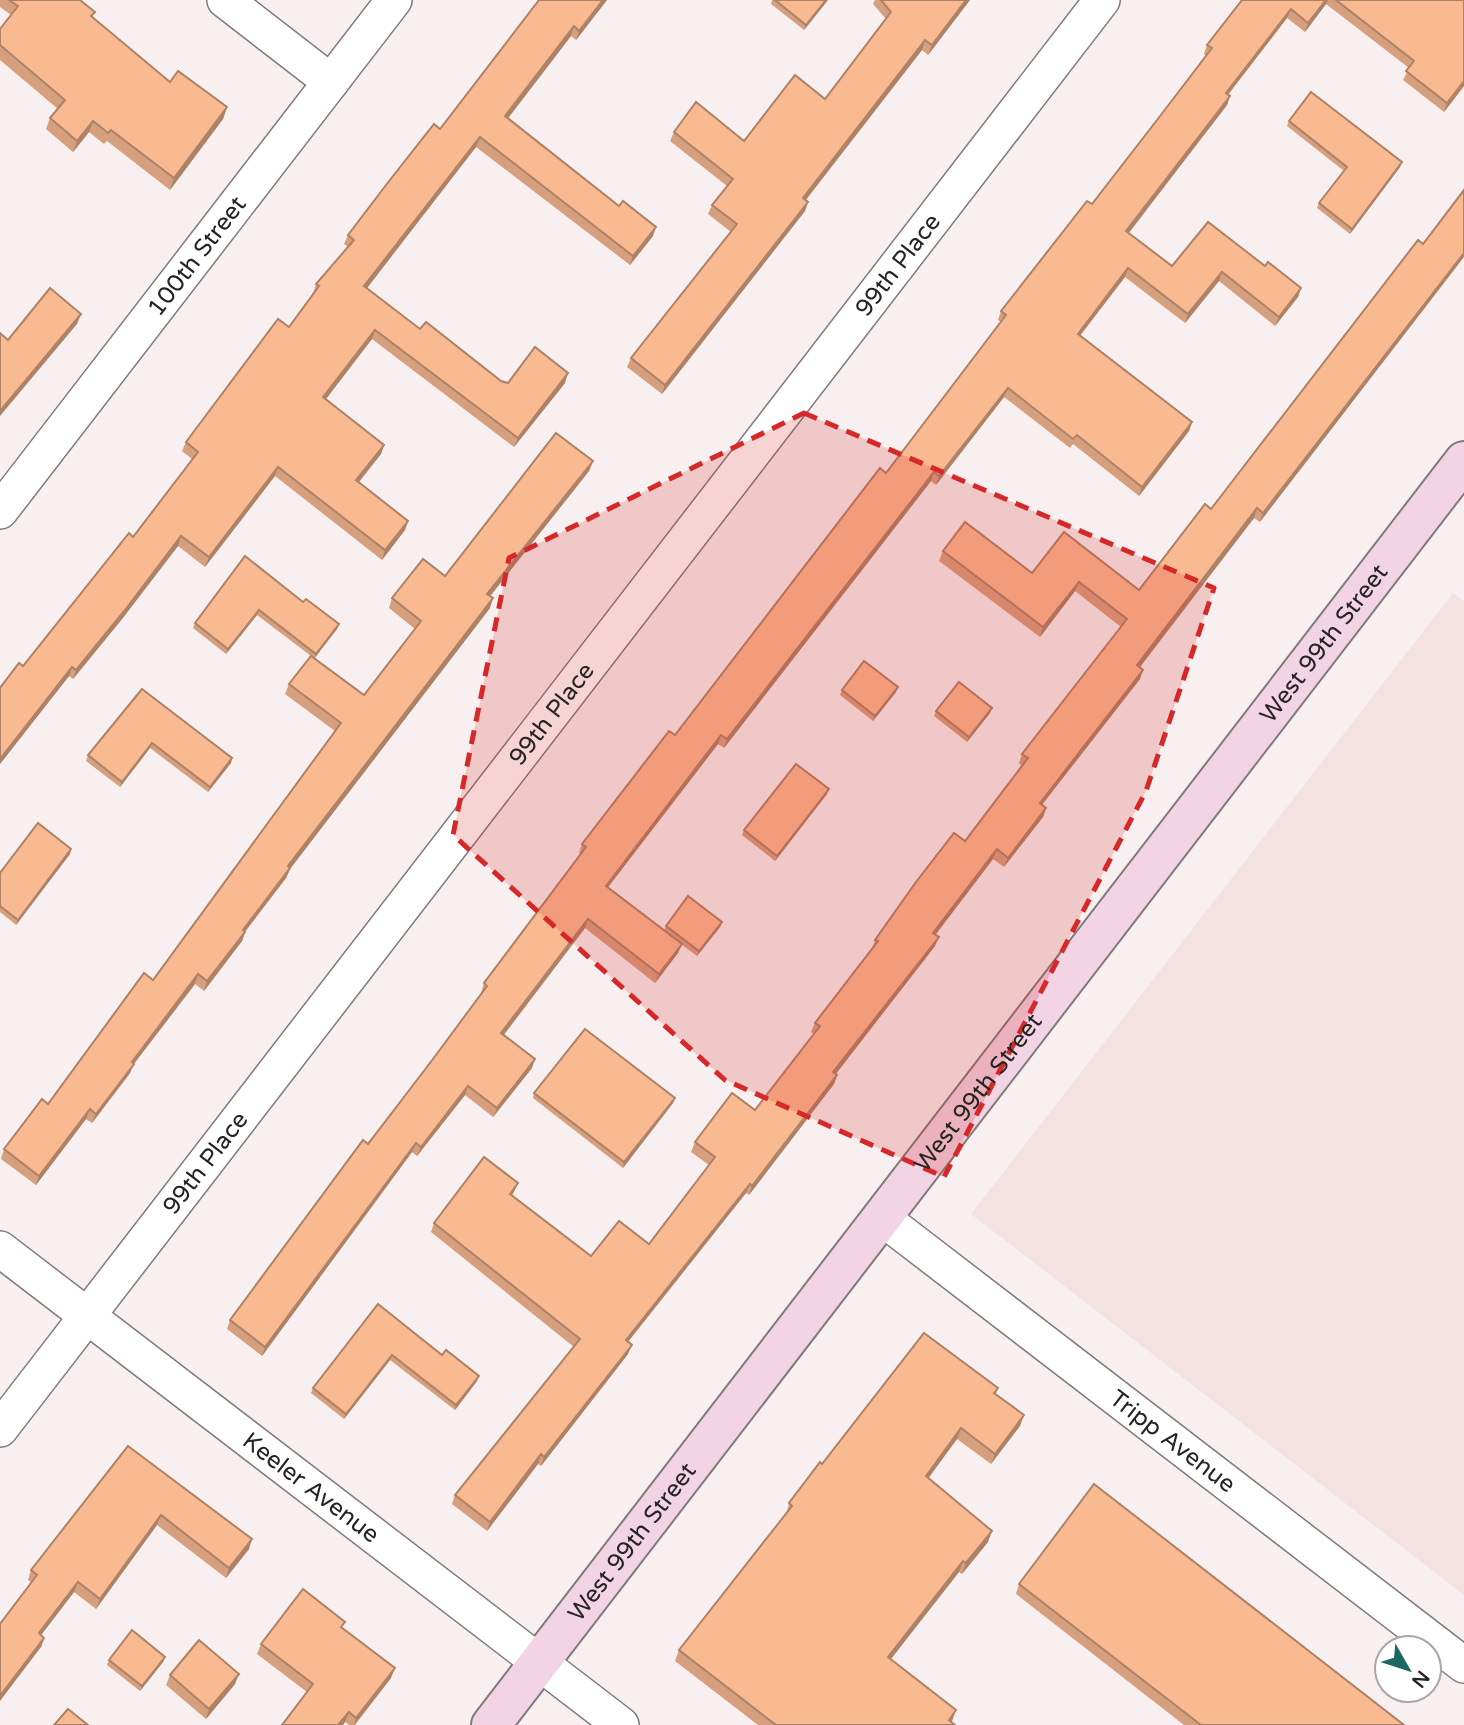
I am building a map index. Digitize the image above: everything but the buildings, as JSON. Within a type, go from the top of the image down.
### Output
[{"type":"street","points":[[225,0],[331,82]]},
{"type":"street","name":"100th Street","points":[[0,511],[394,0]]},
{"type":"street","name":"99th Place","points":[[0,1429],[1102,0]]},
{"type":"street","name":"West 99th Street","points":[[491,1725],[1464,461]]},
{"type":"street","name":"Tripp Avenue","points":[[881,1217],[1464,1665]]},
{"type":"street","name":"Keeler Avenue","points":[[0,1249],[621,1725]]},
{"type":"highlighted area","points":[[804,413],[1214,588],[1146,791],[944,1177],[725,1080],[453,835],[509,558]]},
{"type":"shaded area","points":[[1453,593],[1464,601],[1464,1595],[971,1214]]}]
